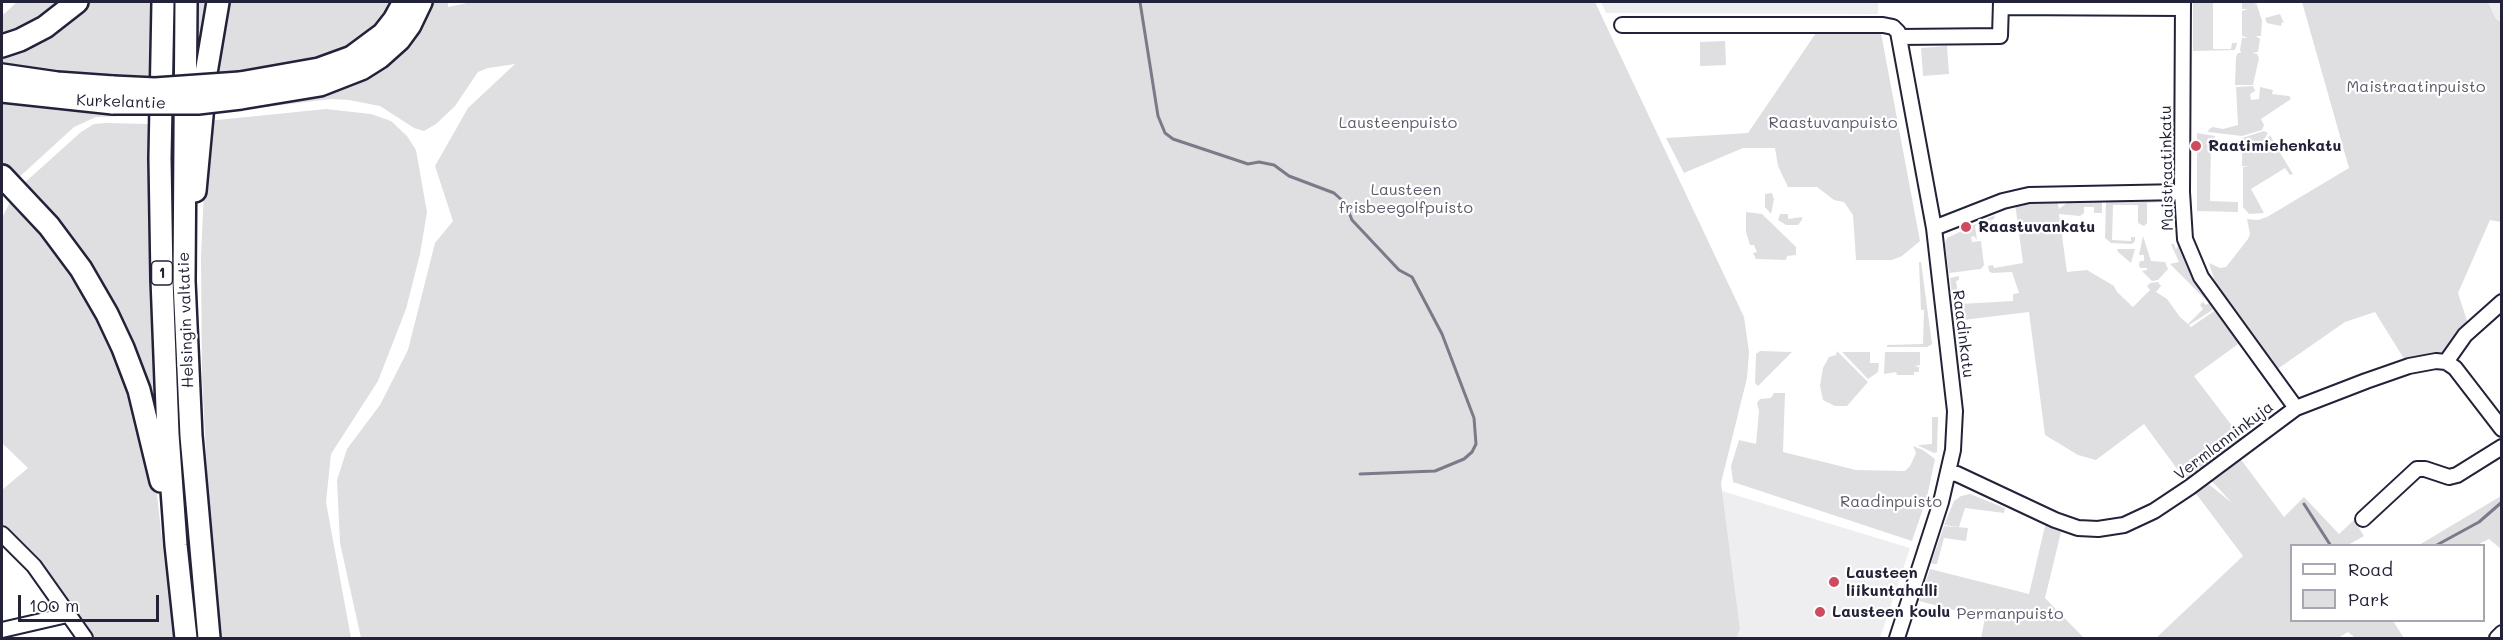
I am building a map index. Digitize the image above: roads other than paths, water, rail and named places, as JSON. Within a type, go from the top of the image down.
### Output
[{"type":"highway","points":[[2,46],[45,27],[77,2]]},
{"type":"highway","name":"Helsingin valtatie","points":[[164,2],[160,158],[162,279],[168,434],[186,639]]},
{"type":"highway","name":"Helsingin valtatie","points":[[186,2],[184,281],[191,436],[209,639]]},
{"type":"highway","points":[[184,281],[199,159],[206,73],[218,2]]},
{"type":"highway","points":[[240,91],[320,69],[352,57],[383,34],[404,2]]},
{"type":"highway","points":[[240,91],[320,85],[361,69],[380,57],[399,40],[410,25],[421,2]]},
{"type":"highway","name":"Kurkelantie","points":[[2,75],[57,83],[113,95]]},
{"type":"highway","name":"Kurkelantie","points":[[2,91],[113,95],[187,103],[240,91]]},
{"type":"highway","points":[[2,177],[49,226],[81,269],[107,314],[139,390],[176,544]]},
{"type":"street","points":[[1622,26],[1883,25],[1898,33],[2000,36],[2001,4],[2183,5]]},
{"type":"street","name":"Maistraatinkatu","points":[[2183,5],[2182,192],[2185,239],[2194,265],[2296,408]]},
{"type":"street","name":"Raadinkatu","points":[[1897,639],[1949,473],[1955,411],[1934,228],[1898,33]]},
{"type":"street","points":[[1934,228],[2003,201],[2029,195],[2182,192]]},
{"type":"street","points":[[2502,302],[2465,335],[2446,362],[2462,376],[2502,429]]},
{"type":"street","name":"Vermlanninkuja","points":[[1949,473],[1957,474],[2067,525],[2089,529],[2109,528],[2134,521],[2154,511],[2217,468],[2296,408],[2409,366],[2436,361],[2446,362]]},
{"type":"street","points":[[2362,519],[2417,470],[2425,469],[2449,477],[2457,475],[2502,447]]},
{"type":"street","points":[[2,534],[34,566],[85,639]]},
{"type":"street","points":[[2,630],[67,615]]},
{"type":"street","points":[[2497,639],[2502,633]]},
{"type":"waterway","points":[[1140,2],[1158,116],[1165,133],[1173,139],[1248,164],[1259,162],[1274,165],[1289,176],[1334,193],[1345,203],[1352,220],[1399,270],[1412,277],[1442,334],[1474,418],[1476,444],[1472,452],[1464,459],[1435,471],[1360,474]]},
{"type":"waterway","points":[[2439,544],[2479,522],[2502,502]]},
{"type":"waterway","points":[[2304,504],[2330,544]]},
{"type":"place","name":"Raatimiehenkatu","points":[[2196,146]]},
{"type":"place","name":"Raastuvankatu","points":[[1966,227]]},
{"type":"place","name":"Lausteen liikuntahalli","points":[[1834,582]]},
{"type":"place","name":"Lausteen koulu","points":[[1820,612]]},
{"type":"park label","name":"Maistraatinpuisto","points":[[2416,87]]},
{"type":"park label","name":"Lausteenpuisto","points":[[1398,123]]},
{"type":"park label","name":"Raastuvanpuisto","points":[[1833,123]]},
{"type":"park label","name":"Lausteen frisbeegolfpuisto","points":[[1406,199]]},
{"type":"park label","name":"Raadinpuisto","points":[[1891,502]]},
{"type":"park label","name":"Permanpuisto","points":[[2010,614]]}]
